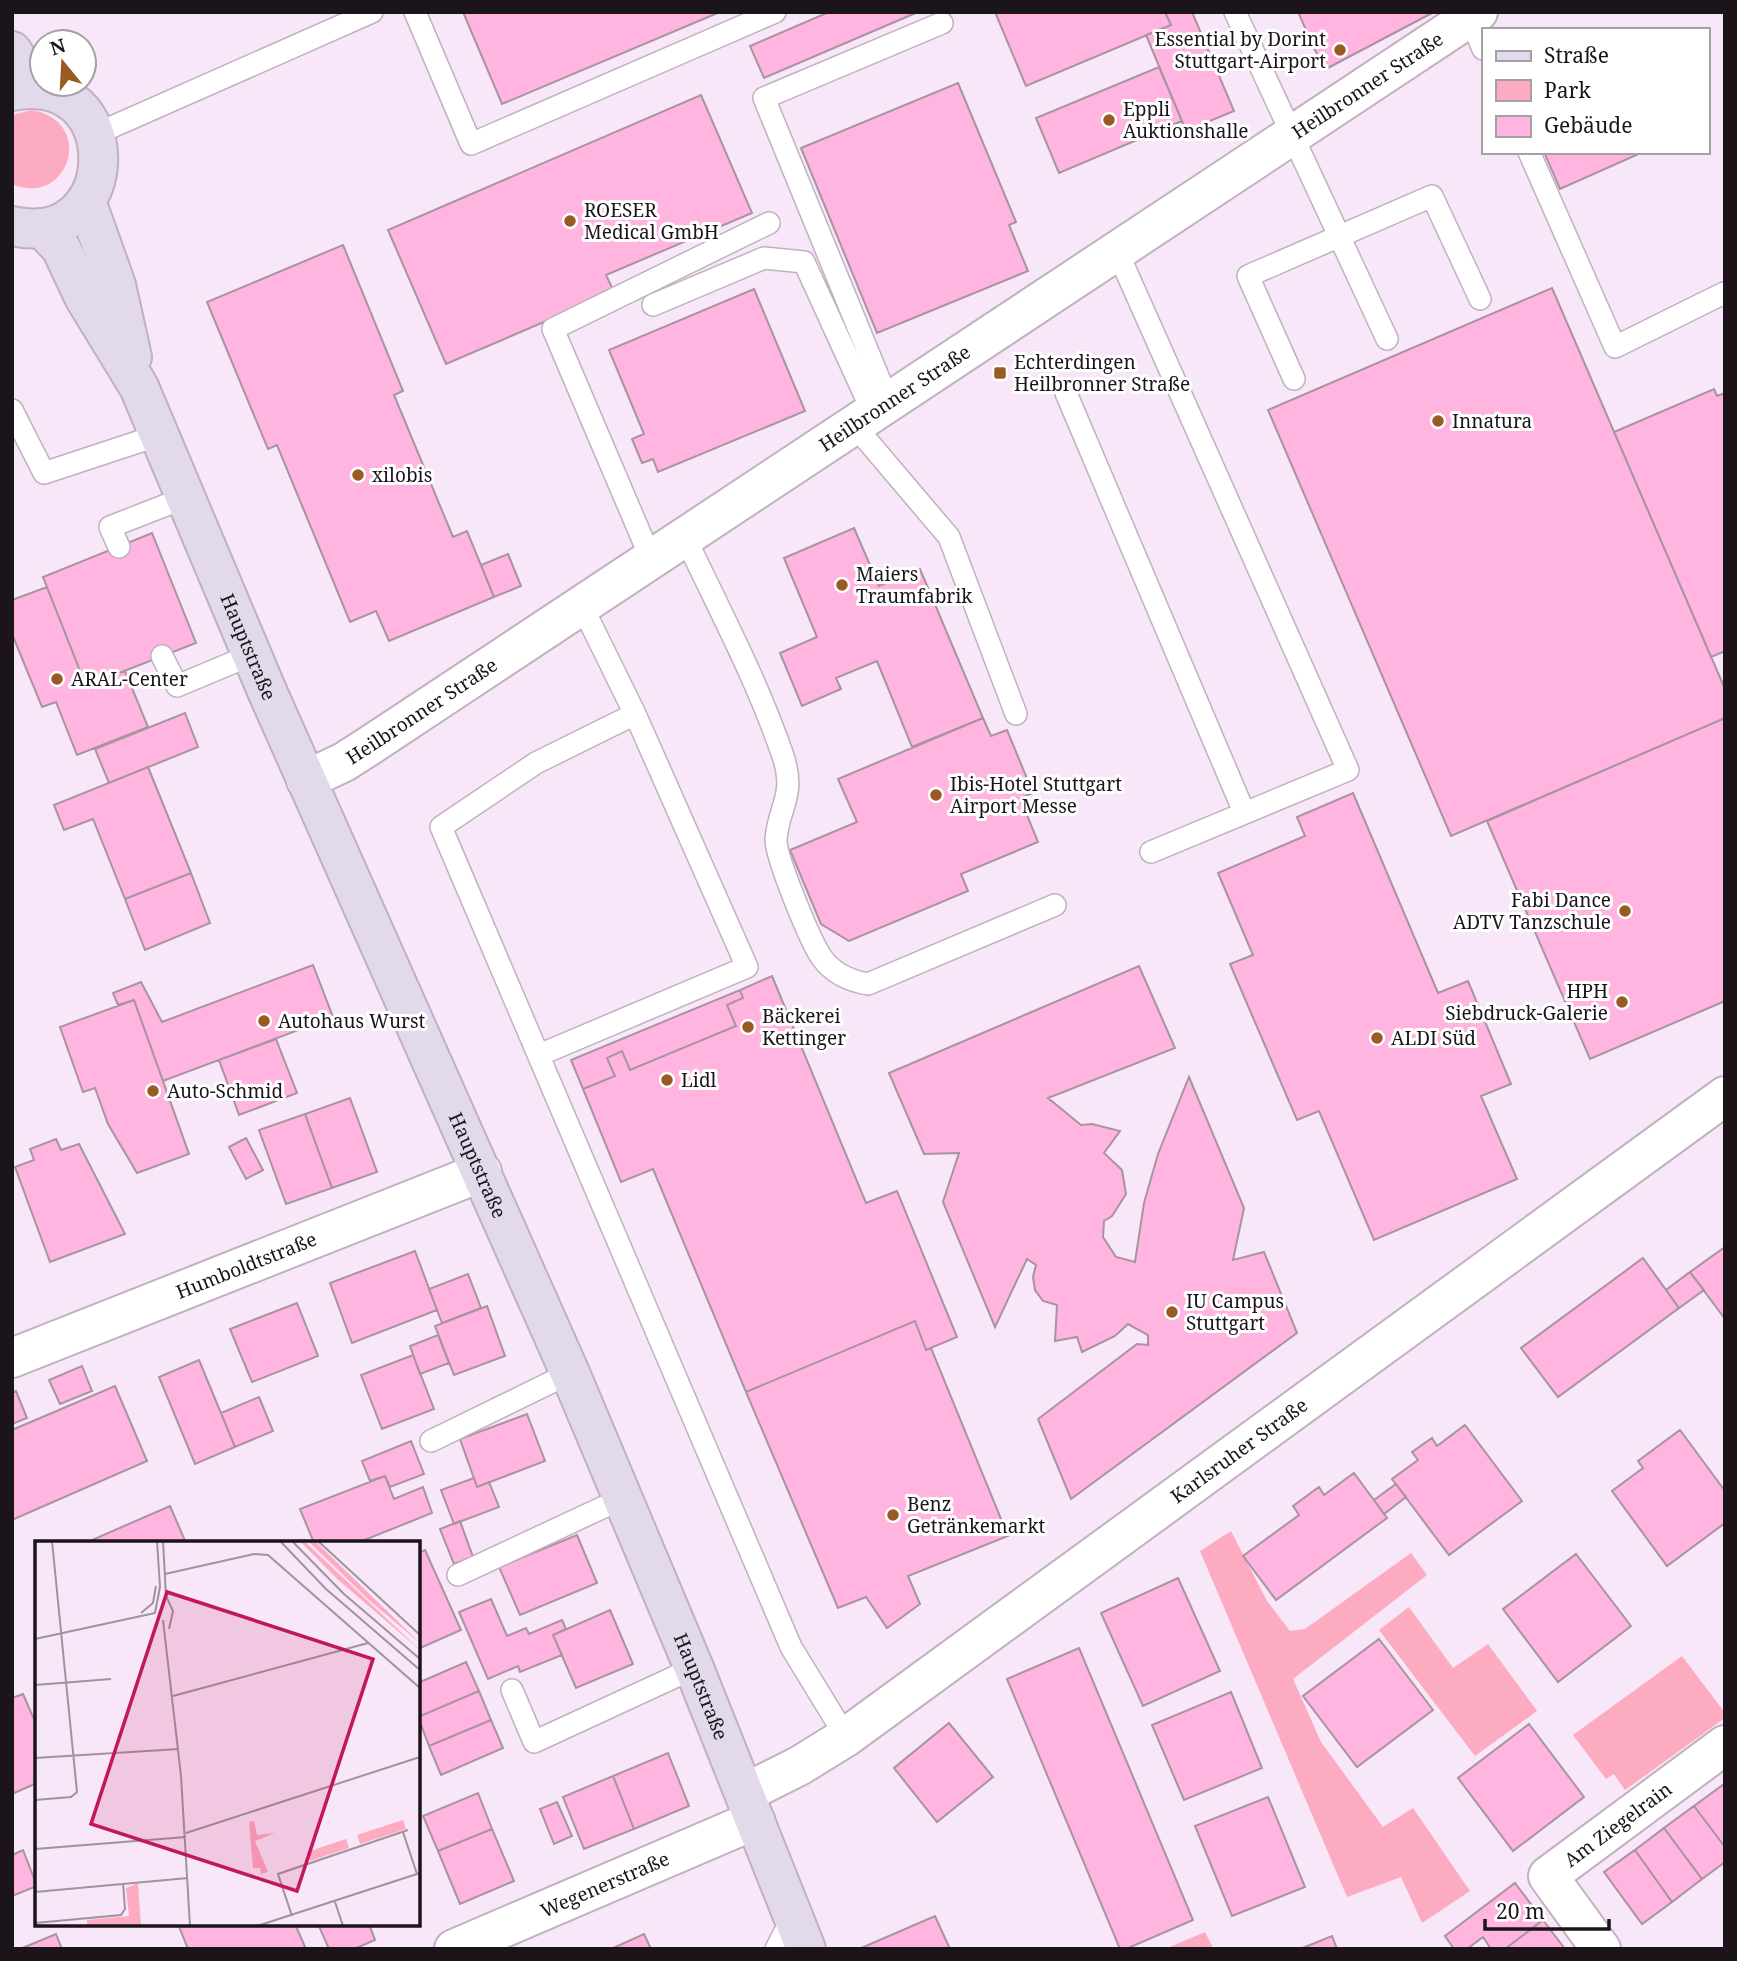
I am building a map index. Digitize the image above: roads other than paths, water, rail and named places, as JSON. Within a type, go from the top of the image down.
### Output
[{"type":"main road","points":[[12,51],[24,89],[55,93],[72,102],[86,116],[96,134],[100,168],[95,186],[74,214],[27,227]]},
{"type":"main road","name":"Hauptstraße","points":[[86,201],[116,285],[139,387]]},
{"type":"main road","name":"Hauptstraße","points":[[27,227],[61,248],[84,297],[139,387],[251,654],[482,1172],[623,1498],[750,1806],[791,1938]]},
{"type":"street","name":"Heilbronner Straße","points":[[306,779],[344,762],[1292,136],[1477,26]]},
{"type":"street","name":"Karlsruher Straße","points":[[750,1806],[799,1766],[846,1737],[1725,1096]]},
{"type":"street","name":"Humboldtstraße","points":[[12,1358],[482,1172]]},
{"type":"street","name":"Am Ziegelrain","points":[[1601,1949],[1548,1876],[1725,1745]]},
{"type":"street","name":"Wegenerstraße","points":[[454,1949],[750,1806]]},
{"type":"lane","points":[[96,134],[372,12]]},
{"type":"lane","points":[[415,12],[471,144],[775,12]]},
{"type":"lane","points":[[1235,12],[1387,339]]},
{"type":"lane","points":[[872,414],[764,98],[942,23]]},
{"type":"lane","points":[[1530,154],[1615,346],[1724,293]]},
{"type":"lane","points":[[1294,379],[1248,276],[1432,196],[1480,299]]},
{"type":"lane","points":[[651,559],[553,329],[769,223]]},
{"type":"lane","points":[[1117,251],[1348,770],[1151,852]]},
{"type":"lane","points":[[653,305],[764,258],[804,262],[872,414],[949,537],[1016,714]]},
{"type":"lane","points":[[1066,393],[1244,812]]},
{"type":"lane","points":[[12,410],[44,473],[159,435]]},
{"type":"lane","points":[[119,547],[110,527],[184,498]]},
{"type":"lane","points":[[685,537],[758,694],[784,761],[789,785],[776,841],[788,880],[823,959],[851,981],[868,984],[1055,905]]},
{"type":"lane","points":[[539,1055],[747,967],[635,714],[582,606]]},
{"type":"lane","points":[[162,656],[177,686],[251,654]]},
{"type":"lane","points":[[635,714],[536,763],[441,827],[792,1647],[846,1737]]},
{"type":"lane","points":[[431,1441],[570,1373]]},
{"type":"lane","points":[[458,1575],[623,1498]]},
{"type":"lane","points":[[512,1690],[534,1742],[694,1668]]},
{"type":"place","name":"Essential by Dorint Stuttgart-Airport","points":[[1340,50]]},
{"type":"place","name":"Eppli Auktionshalle","points":[[1109,120]]},
{"type":"place","name":"ROESER Medical GmbH","points":[[570,221]]},
{"type":"place","name":"Echterdingen Heilbronner Straße","points":[[1000,373]]},
{"type":"place","name":"Innatura","points":[[1438,421]]},
{"type":"place","name":"xilobis","points":[[358,475]]},
{"type":"place","name":"Maiers Traumfabrik","points":[[842,585]]},
{"type":"place","name":"ARAL-Center","points":[[57,679]]},
{"type":"place","name":"Ibis-Hotel Stuttgart Airport Messe","points":[[936,795]]},
{"type":"place","name":"Fabi Dance ADTV Tanzschule","points":[[1625,911]]},
{"type":"place","name":"HPH Siebdruck-Galerie","points":[[1622,1002]]},
{"type":"place","name":"Autohaus Wurst","points":[[264,1021]]},
{"type":"place","name":"Bäckerei Kettinger","points":[[748,1027]]},
{"type":"place","name":"ALDI Süd","points":[[1377,1038]]},
{"type":"place","name":"Lidl","points":[[667,1080]]},
{"type":"place","name":"Auto-Schmid","points":[[153,1091]]},
{"type":"place","name":"IU Campus Stuttgart","points":[[1172,1312]]},
{"type":"place","name":"Benz Getränkemarkt","points":[[893,1515]]}]
